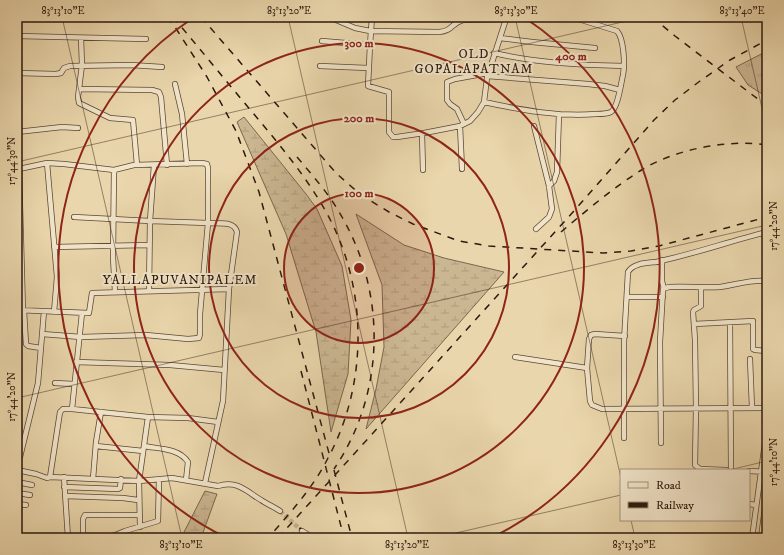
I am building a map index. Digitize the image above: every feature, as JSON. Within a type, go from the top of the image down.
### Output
[{"type":"street","points":[[329,17],[355,28],[370,32],[442,32],[450,29],[456,22],[463,20],[506,18],[488,75],[484,102],[470,121],[462,125],[422,134],[397,137],[393,137],[390,134],[389,92],[368,86],[370,32],[372,17]]},
{"type":"street","points":[[484,102],[516,109],[558,114],[577,115],[609,113],[614,109],[620,90],[624,66],[620,34],[617,31],[572,17]]},
{"type":"street","points":[[17,36],[146,39]]},
{"type":"street","points":[[81,38],[82,66],[78,100],[79,103],[110,118],[133,120],[137,165]]},
{"type":"street","points":[[500,38],[595,48]]},
{"type":"street","points":[[322,41],[370,44]]},
{"type":"street","points":[[494,53],[518,59],[624,66]]},
{"type":"street","points":[[17,73],[56,74],[61,73],[66,67],[82,66],[162,67]]},
{"type":"street","points":[[320,66],[368,68]]},
{"type":"street","points":[[462,169],[462,125],[457,109],[447,100],[447,82],[455,79],[488,75],[588,84],[620,90]]},
{"type":"street","points":[[175,84],[182,114],[187,164]]},
{"type":"street","points":[[80,89],[152,90],[159,92],[162,97],[167,165]]},
{"type":"street","points":[[549,186],[554,181],[557,172],[558,114]]},
{"type":"street","points":[[534,126],[549,186],[551,213],[536,229]]},
{"type":"street","points":[[17,132],[62,127],[78,128]]},
{"type":"street","points":[[422,134],[423,170]]},
{"type":"street","points":[[17,148],[19,246],[25,343],[28,346],[41,348]]},
{"type":"street","points":[[18,170],[47,163],[114,170],[137,165],[202,163],[208,166],[208,223],[200,314],[200,334],[197,338],[146,336],[81,337],[42,334]]},
{"type":"street","points":[[47,163],[57,277],[54,312]]},
{"type":"street","points":[[149,291],[149,245],[154,165]]},
{"type":"street","points":[[114,170],[113,257],[115,292]]},
{"type":"street","points":[[74,218],[232,224],[236,227],[237,232],[229,289],[222,401],[205,483]]},
{"type":"street","points":[[624,438],[625,336],[628,272],[630,269],[636,265],[662,260],[767,232]]},
{"type":"street","points":[[54,247],[149,245]]},
{"type":"street","points":[[661,443],[660,342],[664,289],[662,281],[662,260]]},
{"type":"street","points":[[664,289],[675,286],[728,286],[756,280],[767,281]]},
{"type":"street","points":[[700,287],[700,306],[694,310],[696,408],[695,465],[700,469]]},
{"type":"street","points":[[17,310],[89,314],[92,293],[229,289]]},
{"type":"street","points":[[627,297],[663,297]]},
{"type":"street","points":[[20,457],[38,383],[44,312]]},
{"type":"street","points":[[72,409],[76,362],[81,337],[82,313]]},
{"type":"street","points":[[694,324],[753,321],[753,349],[767,351]]},
{"type":"street","points":[[730,322],[731,469]]},
{"type":"street","points":[[625,336],[595,334],[591,335],[589,339],[587,368],[589,394],[592,405],[602,409],[767,408]]},
{"type":"street","points":[[515,358],[587,368]]},
{"type":"street","points":[[750,359],[752,408]]},
{"type":"street","points":[[76,362],[170,365],[224,370]]},
{"type":"street","points":[[55,383],[74,384]]},
{"type":"street","points":[[50,477],[60,412],[63,409],[148,417],[188,418],[218,422]]},
{"type":"street","points":[[93,478],[101,412]]},
{"type":"street","points":[[140,527],[138,500],[139,481],[148,417]]},
{"type":"street","points":[[752,538],[767,428]]},
{"type":"street","points":[[96,446],[169,450],[182,456],[188,462],[186,480]]},
{"type":"street","points":[[17,470],[47,478],[64,477],[139,481],[172,478],[218,486],[227,484],[240,486],[280,511]]},
{"type":"street","points":[[750,471],[767,472]]},
{"type":"street","points":[[64,477],[68,538]]},
{"type":"street","points":[[108,538],[125,530],[158,521],[159,479]]},
{"type":"street","points":[[64,487],[118,489],[120,488],[121,480]]},
{"type":"street","points":[[17,482],[32,485]]},
{"type":"street","points":[[761,538],[765,530],[767,492]]},
{"type":"street","points":[[17,493],[30,495]]},
{"type":"street","points":[[65,496],[138,500]]},
{"type":"street","points":[[17,504],[26,505]]},
{"type":"street","points":[[750,504],[756,505]]},
{"type":"street","points":[[83,538],[83,519],[85,515],[139,515]]},
{"type":"street","points":[[302,531],[310,536],[332,538]]},
{"type":"green space","points":[[767,51],[767,97],[748,85],[736,67]]},
{"type":"green space","points":[[244,117],[317,209],[342,266],[351,320],[348,374],[331,432],[316,332],[286,234],[237,122]]},
{"type":"green space","points":[[356,214],[404,245],[444,258],[504,272],[366,429],[384,347],[382,285]]},
{"type":"green space","points":[[205,491],[217,494],[201,538],[181,538]]},
{"type":"tunnel","points":[[280,511],[302,531]]},
{"type":"railway","points":[[167,17],[207,77],[236,131],[259,192],[330,457]]},
{"type":"railway","points":[[173,17],[282,148],[317,197],[339,239],[349,270],[356,301],[358,334],[356,366],[351,398],[341,429],[328,458],[315,480],[301,500],[268,538]]},
{"type":"railway","points":[[201,17],[336,173],[361,195],[389,212],[413,224],[459,241],[489,246],[603,253],[631,251],[659,246],[767,217]]},
{"type":"railway","points":[[652,17],[767,106]]},
{"type":"railway","points":[[278,538],[573,212],[654,120],[675,100],[700,81],[730,60],[767,40]]},
{"type":"railway","points":[[561,232],[622,183],[656,162],[703,147],[736,143],[767,145]]},
{"type":"railway","points":[[297,157],[327,193],[342,217],[357,247],[367,279],[373,311],[374,344],[371,377],[363,409],[351,440],[334,469]]},
{"type":"railway","points":[[301,371],[344,538]]},
{"type":"railway","points":[[334,470],[352,538]]},
{"type":"railway","points":[[289,538],[296,530],[301,528]]},
{"type":"district","name":"OLD GOPALAPATNAM","points":[[474,62]]},
{"type":"district","name":"YALLAPUVANIPALEM","points":[[180,280]]}]
